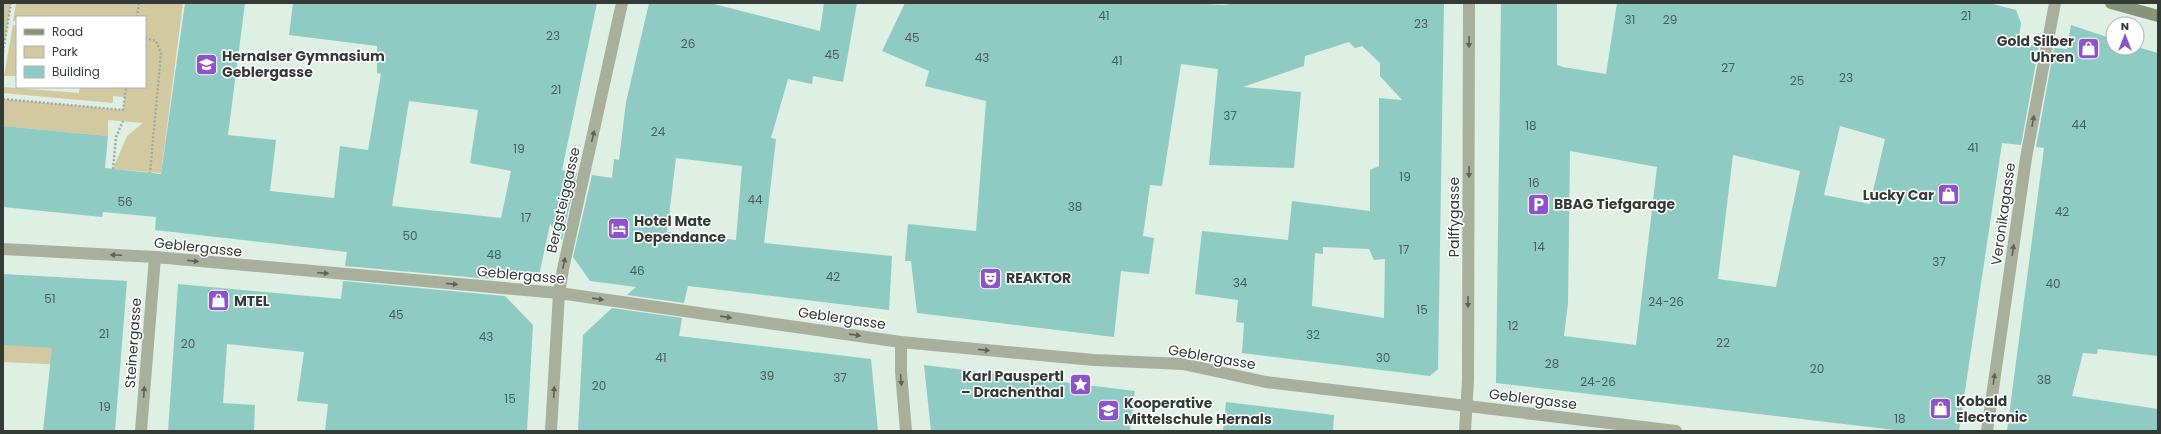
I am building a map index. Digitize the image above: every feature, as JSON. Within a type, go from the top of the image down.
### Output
[{"type":"main road","points":[[2111,3],[2158,16]]},
{"type":"street","name":"Bergsteiggasse","points":[[551,431],[559,293],[622,3]]},
{"type":"street","name":"Palffygasse","points":[[1465,431],[1467,406],[1469,3]]},
{"type":"street","name":"Veronikagasse","points":[[1987,431],[2026,158],[2055,3]]},
{"type":"street","name":"Geblergasse","points":[[3,249],[155,257],[559,293],[901,342],[1094,360],[1183,364],[1266,382],[1676,431]]},
{"type":"street","name":"Steinergasse","points":[[141,431],[155,257]]},
{"type":"street","points":[[901,342],[901,372],[906,431]]},
{"type":"path","points":[[3,52],[11,3]]},
{"type":"path","points":[[137,16],[139,3]]},
{"type":"path","points":[[146,38],[156,41],[161,53],[150,173]]},
{"type":"path","points":[[3,99],[123,110],[126,88]]},
{"type":"path","points":[[113,169],[116,137],[122,121]]},
{"type":"green space","points":[[3,3],[11,3],[3,52]]},
{"type":"green space","points":[[16,3],[183,3],[161,173],[113,169],[127,136],[143,123],[108,120],[108,136],[3,126],[3,99],[123,110],[125,97],[113,96],[113,103],[3,93],[3,87],[79,93],[80,88],[146,88],[146,16],[16,16],[16,21],[13,21]]},
{"type":"green space","points":[[13,25],[16,26],[16,76],[4,76]]},
{"type":"green space","points":[[3,329],[66,332],[67,365],[3,362]]},
{"type":"building","points":[[185,3],[245,3],[228,135],[276,140],[270,191],[334,198],[340,146],[368,150],[381,74],[377,73],[377,46],[289,35],[293,3],[597,3],[562,170],[577,173],[562,240],[550,224],[539,276],[481,269],[490,279],[345,266],[347,252],[155,230],[156,217],[103,212],[102,217],[3,207],[3,126],[108,136],[105,168],[161,174]],"holes":[[[409,101],[478,110],[470,163],[511,171],[501,218],[392,206]]]},
{"type":"building","points":[[649,3],[710,3],[820,31],[824,3],[857,3],[843,82],[813,76],[812,84],[788,79],[771,138],[776,139],[764,243],[892,256],[889,310],[688,286],[684,303],[627,295],[636,287],[590,281],[573,257],[592,175],[612,178],[614,159],[619,160],[626,102]],"holes":[[[676,158],[742,166],[736,240],[667,232]]]},
{"type":"building","points":[[905,3],[1183,3],[1223,5],[1240,3],[1444,3],[1438,369],[1430,376],[1242,353],[1244,323],[1236,322],[1238,300],[1195,294],[1202,231],[1288,240],[1292,201],[1370,211],[1370,170],[1379,166],[1379,98],[1402,100],[1380,76],[1380,63],[1362,46],[1355,48],[1349,42],[1305,56],[1304,66],[1243,87],[1301,92],[1294,168],[1209,165],[1218,69],[1181,64],[1162,186],[1150,185],[1143,236],[1154,238],[1149,274],[1121,271],[1114,337],[917,313],[911,261],[905,261],[908,224],[976,231],[986,101],[925,86],[929,71],[882,51]],"holes":[[[1323,247],[1369,249],[1374,260],[1385,259],[1384,318],[1312,306],[1315,253],[1323,254]]]},
{"type":"building","points":[[1501,3],[1557,3],[1557,65],[1606,74],[1617,3],[1989,3],[2016,10],[2021,23],[2018,44],[2039,46],[2021,145],[2002,143],[1959,431],[1903,431],[1496,383]],"holes":[[[1840,126],[1885,139],[1870,204],[1824,195]],[[1570,151],[1657,167],[1636,345],[1564,336],[1568,303]],[[1733,155],[1800,171],[1776,287],[1718,279]]]},
{"type":"building","points":[[2071,25],[2105,36],[2105,56],[2145,56],[2145,49],[2158,53],[2158,356],[2098,349],[2097,354],[2083,353],[2072,396],[2158,409],[2158,431],[2007,431],[2044,148],[2036,147],[2054,48],[2067,49]]},
{"type":"building","points":[[3,274],[127,281],[115,431],[43,431],[52,348],[3,345]]},
{"type":"building","points":[[343,281],[505,296],[533,325],[527,431],[325,431],[328,404],[297,401],[304,352],[227,344],[223,403],[255,405],[254,431],[168,431],[178,284],[341,299]]},
{"type":"building","points":[[612,308],[682,318],[679,336],[871,359],[878,431],[578,431],[583,335]]},
{"type":"building","points":[[924,365],[1135,391],[1130,431],[931,431]]},
{"type":"building","points":[[1226,402],[1334,415],[1333,431],[1223,431]]},
{"type":"place","name":"Gold Silber Uhren","points":[[2089,49]]},
{"type":"place","name":"Hernalser Gymnasium Geblergasse","points":[[207,64]]},
{"type":"place","name":"Lucky Car","points":[[1949,195]]},
{"type":"place","name":"BBAG Tiefgarage","points":[[1538,204]]},
{"type":"place","name":"Hotel Mate Dependance","points":[[619,229]]},
{"type":"place","name":"REAKTOR","points":[[991,278]]},
{"type":"place","name":"MTEL","points":[[219,301]]},
{"type":"place","name":"Karl Pauspertl – Drachenthal","points":[[1080,384]]},
{"type":"place","name":"Kobald Electronic","points":[[1941,409]]},
{"type":"place","name":"Kooperative Mittelschule Hernals","points":[[1109,411]]}]
